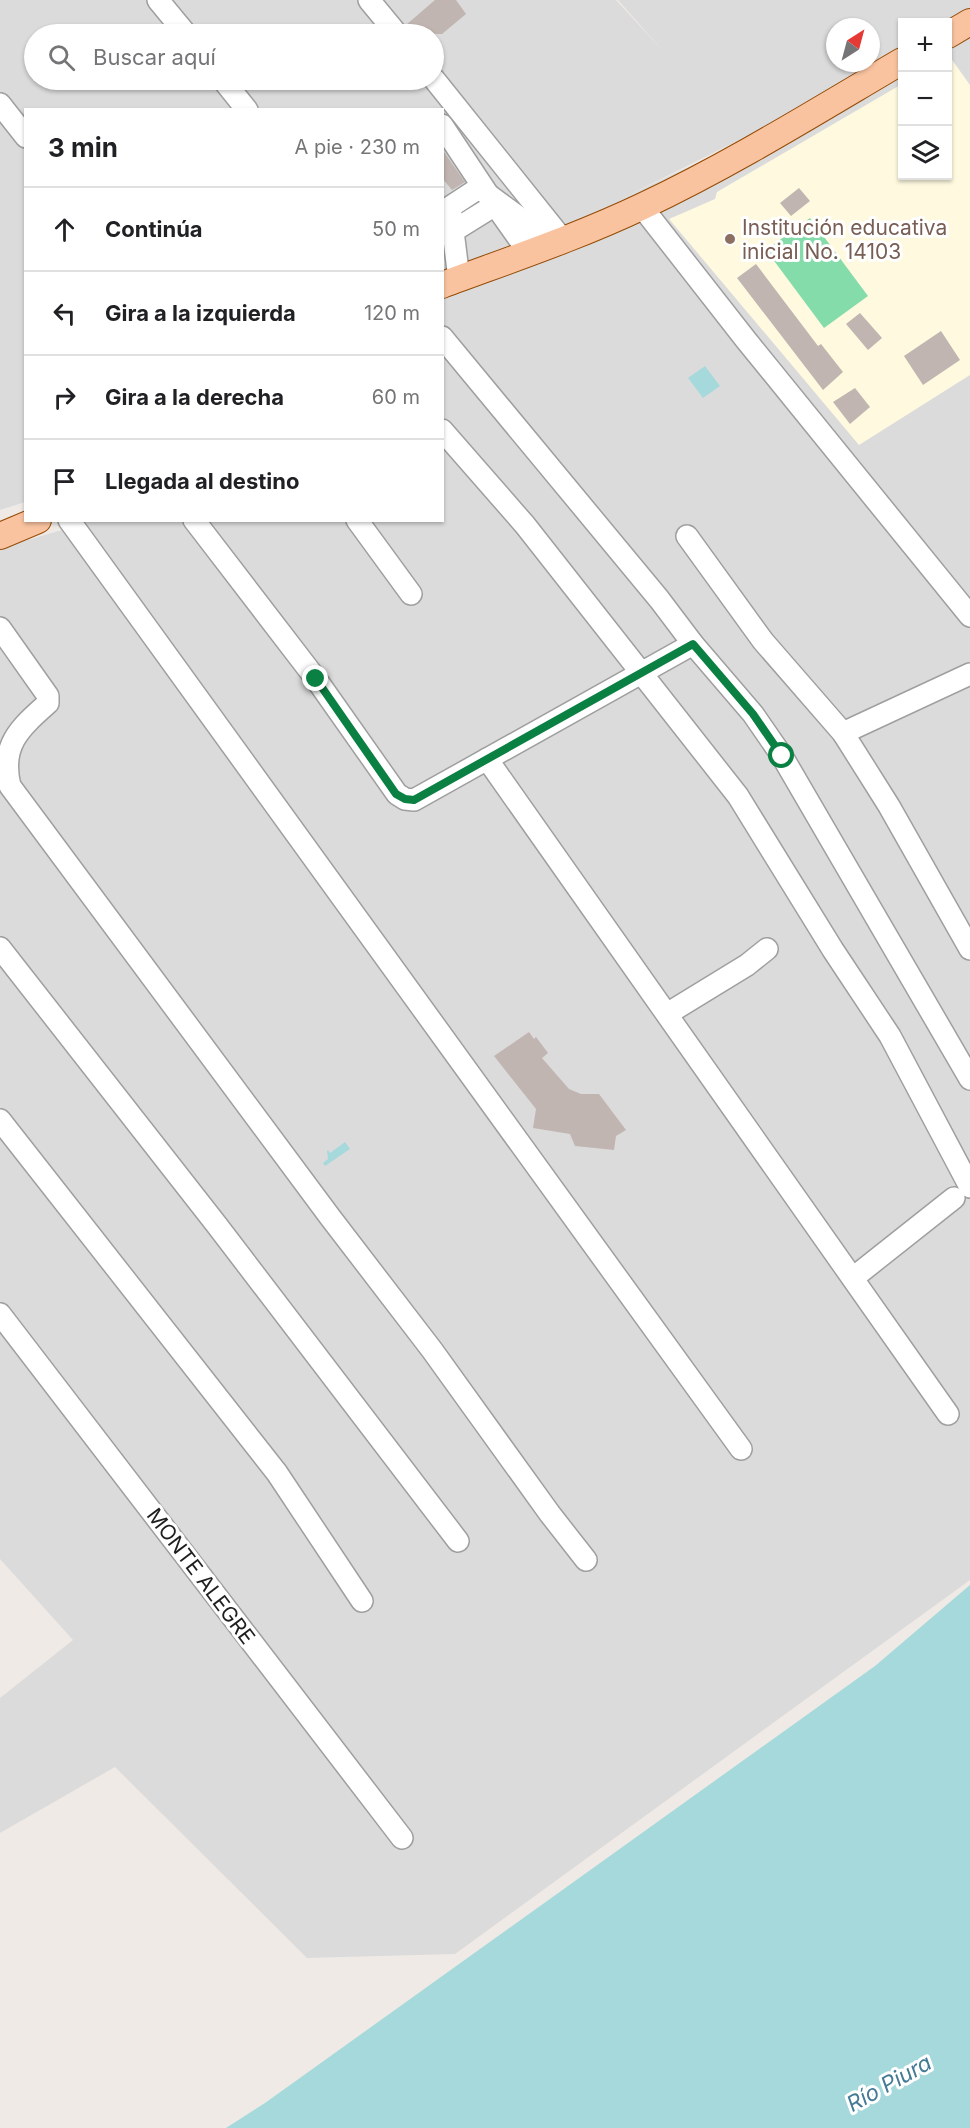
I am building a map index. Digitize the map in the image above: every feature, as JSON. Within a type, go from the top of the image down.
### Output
[{"type":"main road","points":[[952,33],[970,22]]},
{"type":"main road","points":[[458,279],[559,242],[642,207],[716,169],[898,64]]},
{"type":"main road","points":[[0,536],[33,522]]},
{"type":"street","points":[[158,0],[178,24]]},
{"type":"street","points":[[369,0],[389,24]]},
{"type":"street","points":[[231,90],[245,108]]},
{"type":"street","points":[[442,90],[559,242]]},
{"type":"street","points":[[0,104],[24,134]]},
{"type":"street","points":[[444,127],[529,253]]},
{"type":"street","points":[[492,200],[559,242]]},
{"type":"street","points":[[458,279],[450,231],[492,200]]},
{"type":"street","points":[[642,207],[746,340],[970,616]]},
{"type":"street","points":[[444,339],[753,714],[782,756],[970,1078]]},
{"type":"street","points":[[444,432],[525,525],[738,796],[833,950],[890,1036],[962,1192],[853,1278]]},
{"type":"street","points":[[70,522],[741,1449]]},
{"type":"street","points":[[196,522],[316,679],[396,794],[405,799],[414,800],[693,644]]},
{"type":"street","points":[[358,522],[411,594]]},
{"type":"street","points":[[687,536],[763,641],[843,733],[889,806],[970,949]]},
{"type":"street","points":[[0,628],[48,696],[48,703],[8,740],[3,748],[2,767],[10,786],[330,1217],[432,1350],[550,1514],[586,1560]]},
{"type":"street","points":[[843,733],[970,674]]},
{"type":"street","points":[[487,759],[948,1414]]},
{"type":"street","points":[[0,948],[216,1224],[458,1541]]},
{"type":"street","points":[[667,1014],[747,965],[767,949]]},
{"type":"street","points":[[0,1119],[277,1473],[362,1601]]},
{"type":"street","name":"MONTE ALEGRE","points":[[0,1314],[402,1838]]},
{"type":"shaded area","points":[[0,0],[616,0],[663,51],[618,0],[970,0],[970,33],[952,24],[952,18],[898,18],[898,66],[743,138],[625,197],[898,68],[898,180],[952,180],[952,43],[970,34],[970,1580],[455,1954],[307,1958],[115,1767],[0,1833],[0,1698],[73,1640],[0,1559],[0,548],[69,528],[78,522],[444,522],[444,108],[24,108],[24,502],[0,510]]},
{"type":"shaded area","points":[[952,60],[970,85],[970,375],[859,445],[669,219],[715,199],[717,192],[898,86],[898,180],[952,180]]},
{"type":"green space","points":[[810,218],[868,296],[824,328],[766,250]]},
{"type":"water","points":[[705,366],[720,386],[703,398],[688,378]]},
{"type":"water","points":[[345,1142],[350,1149],[325,1166],[323,1163],[328,1159],[327,1151],[330,1153]]},
{"type":"water","name":"Río Piura","points":[[970,1585],[970,2128],[226,2128],[265,2103],[875,1666]]},
{"type":"building","points":[[435,0],[456,0],[466,14],[444,32],[444,24],[407,24]]},
{"type":"building","points":[[444,152],[465,182],[452,190],[444,180]]},
{"type":"building","points":[[799,188],[810,201],[791,216],[780,203]]},
{"type":"building","points":[[756,264],[818,346],[821,344],[843,372],[823,390],[737,278]]},
{"type":"building","points":[[860,313],[882,338],[868,350],[846,324]]},
{"type":"building","points":[[941,331],[960,360],[923,385],[904,356]]},
{"type":"building","points":[[855,388],[870,407],[850,424],[833,402]]},
{"type":"building","points":[[529,1032],[534,1039],[536,1037],[548,1053],[542,1058],[569,1089],[581,1094],[599,1094],[626,1130],[616,1136],[614,1150],[575,1146],[570,1134],[533,1128],[536,1109],[494,1056]]},
{"type":"place","name":"Institución educativa inicial No. 14103","points":[[730,239]]},
{"type":"route","points":[[316,679],[396,794],[410,800],[414,800],[693,644],[753,714],[782,756]]}]
